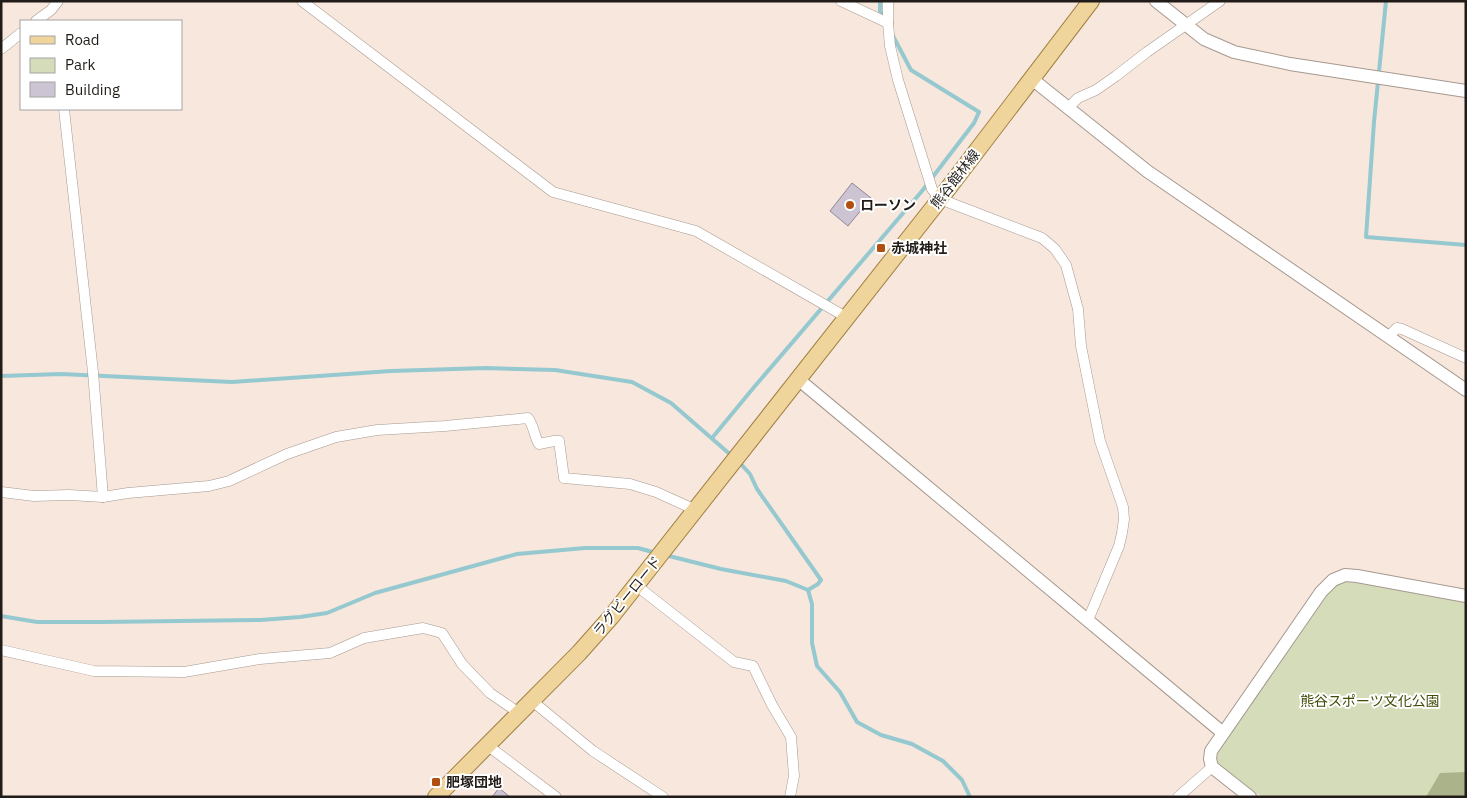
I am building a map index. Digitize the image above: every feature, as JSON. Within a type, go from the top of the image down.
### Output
[{"type":"main road","name":"熊谷館林線","points":[[798,379],[940,199],[1090,1]]},
{"type":"main road","name":"ラグビーロード","points":[[436,797],[579,653],[611,618],[798,379]]},
{"type":"street","points":[[37,20],[51,10],[58,1]]},
{"type":"street","points":[[302,1],[553,192],[696,231],[846,317]]},
{"type":"street","points":[[841,1],[888,23]]},
{"type":"street","points":[[888,1],[890,46],[898,80],[932,189],[940,199],[1042,238],[1055,250],[1066,265],[1078,309],[1081,346],[1100,441],[1123,507],[1124,519],[1119,546],[1088,620]]},
{"type":"street","points":[[1156,1],[1204,39],[1234,52],[1290,64],[1466,91]]},
{"type":"street","points":[[1068,108],[1078,98],[1096,90],[1220,1]]},
{"type":"street","points":[[51,10],[54,20]]},
{"type":"street","points":[[1,49],[20,34]]},
{"type":"street","points":[[1032,79],[1147,170],[1466,390]]},
{"type":"street","points":[[64,110],[93,372],[103,498]]},
{"type":"street","points":[[1388,337],[1397,328],[1402,329],[1466,358]]},
{"type":"street","points":[[798,379],[1224,733]]},
{"type":"street","points":[[1,492],[34,496],[103,498],[128,493],[209,486],[229,481],[287,454],[336,437],[377,430],[528,418],[539,444],[559,441],[564,478],[630,484],[656,492],[696,510]]},
{"type":"street","points":[[1250,797],[1212,766],[1210,759],[1211,751],[1304,616],[1332,580],[1345,575],[1357,576],[1466,596]]},
{"type":"street","points":[[637,586],[734,662],[753,666],[772,705],[791,736],[794,776],[790,797]]},
{"type":"street","points":[[1,650],[94,671],[184,672],[260,659],[330,653],[364,638],[423,628],[442,633],[462,664],[490,693],[518,713]]},
{"type":"street","points":[[531,700],[593,751],[663,797]]},
{"type":"street","points":[[487,745],[556,797]]},
{"type":"street","points":[[1178,797],[1212,766]]},
{"type":"green space","name":"熊谷スポーツ文化公園","points":[[1350,580],[1466,601],[1466,797],[1263,797],[1251,790],[1216,761],[1219,749],[1324,597],[1336,585]]},
{"type":"green space","points":[[1466,772],[1466,797],[1426,797],[1440,773]]},
{"type":"building","name":"ローソン","points":[[852,183],[871,198],[848,226],[830,211]]},
{"type":"building","points":[[499,788],[510,797],[492,797]]},
{"type":"waterway","points":[[880,1],[880,11],[884,19]]},
{"type":"waterway","points":[[1386,1],[1374,122],[1366,237],[1466,245]]},
{"type":"waterway","points":[[712,438],[922,191],[974,123],[979,112],[911,70],[893,36]]},
{"type":"waterway","points":[[1,376],[61,374],[232,382],[391,371],[486,368],[555,370],[632,382],[671,403],[732,456]]},
{"type":"waterway","points":[[739,462],[750,474],[757,489],[821,580],[808,590]]},
{"type":"waterway","points":[[1,616],[37,622],[261,620],[300,617],[327,613],[375,593],[517,554],[585,548],[638,548],[656,553]]},
{"type":"waterway","points":[[665,555],[721,569],[786,581],[808,590]]},
{"type":"waterway","points":[[808,590],[812,604],[812,643],[817,666],[840,692],[857,722],[881,735],[912,744],[943,761],[962,780],[970,797]]},
{"type":"place","name":"ローソン","points":[[850,205]]},
{"type":"place","name":"赤城神社","points":[[881,248]]},
{"type":"place","name":"肥塚団地","points":[[436,782]]}]
